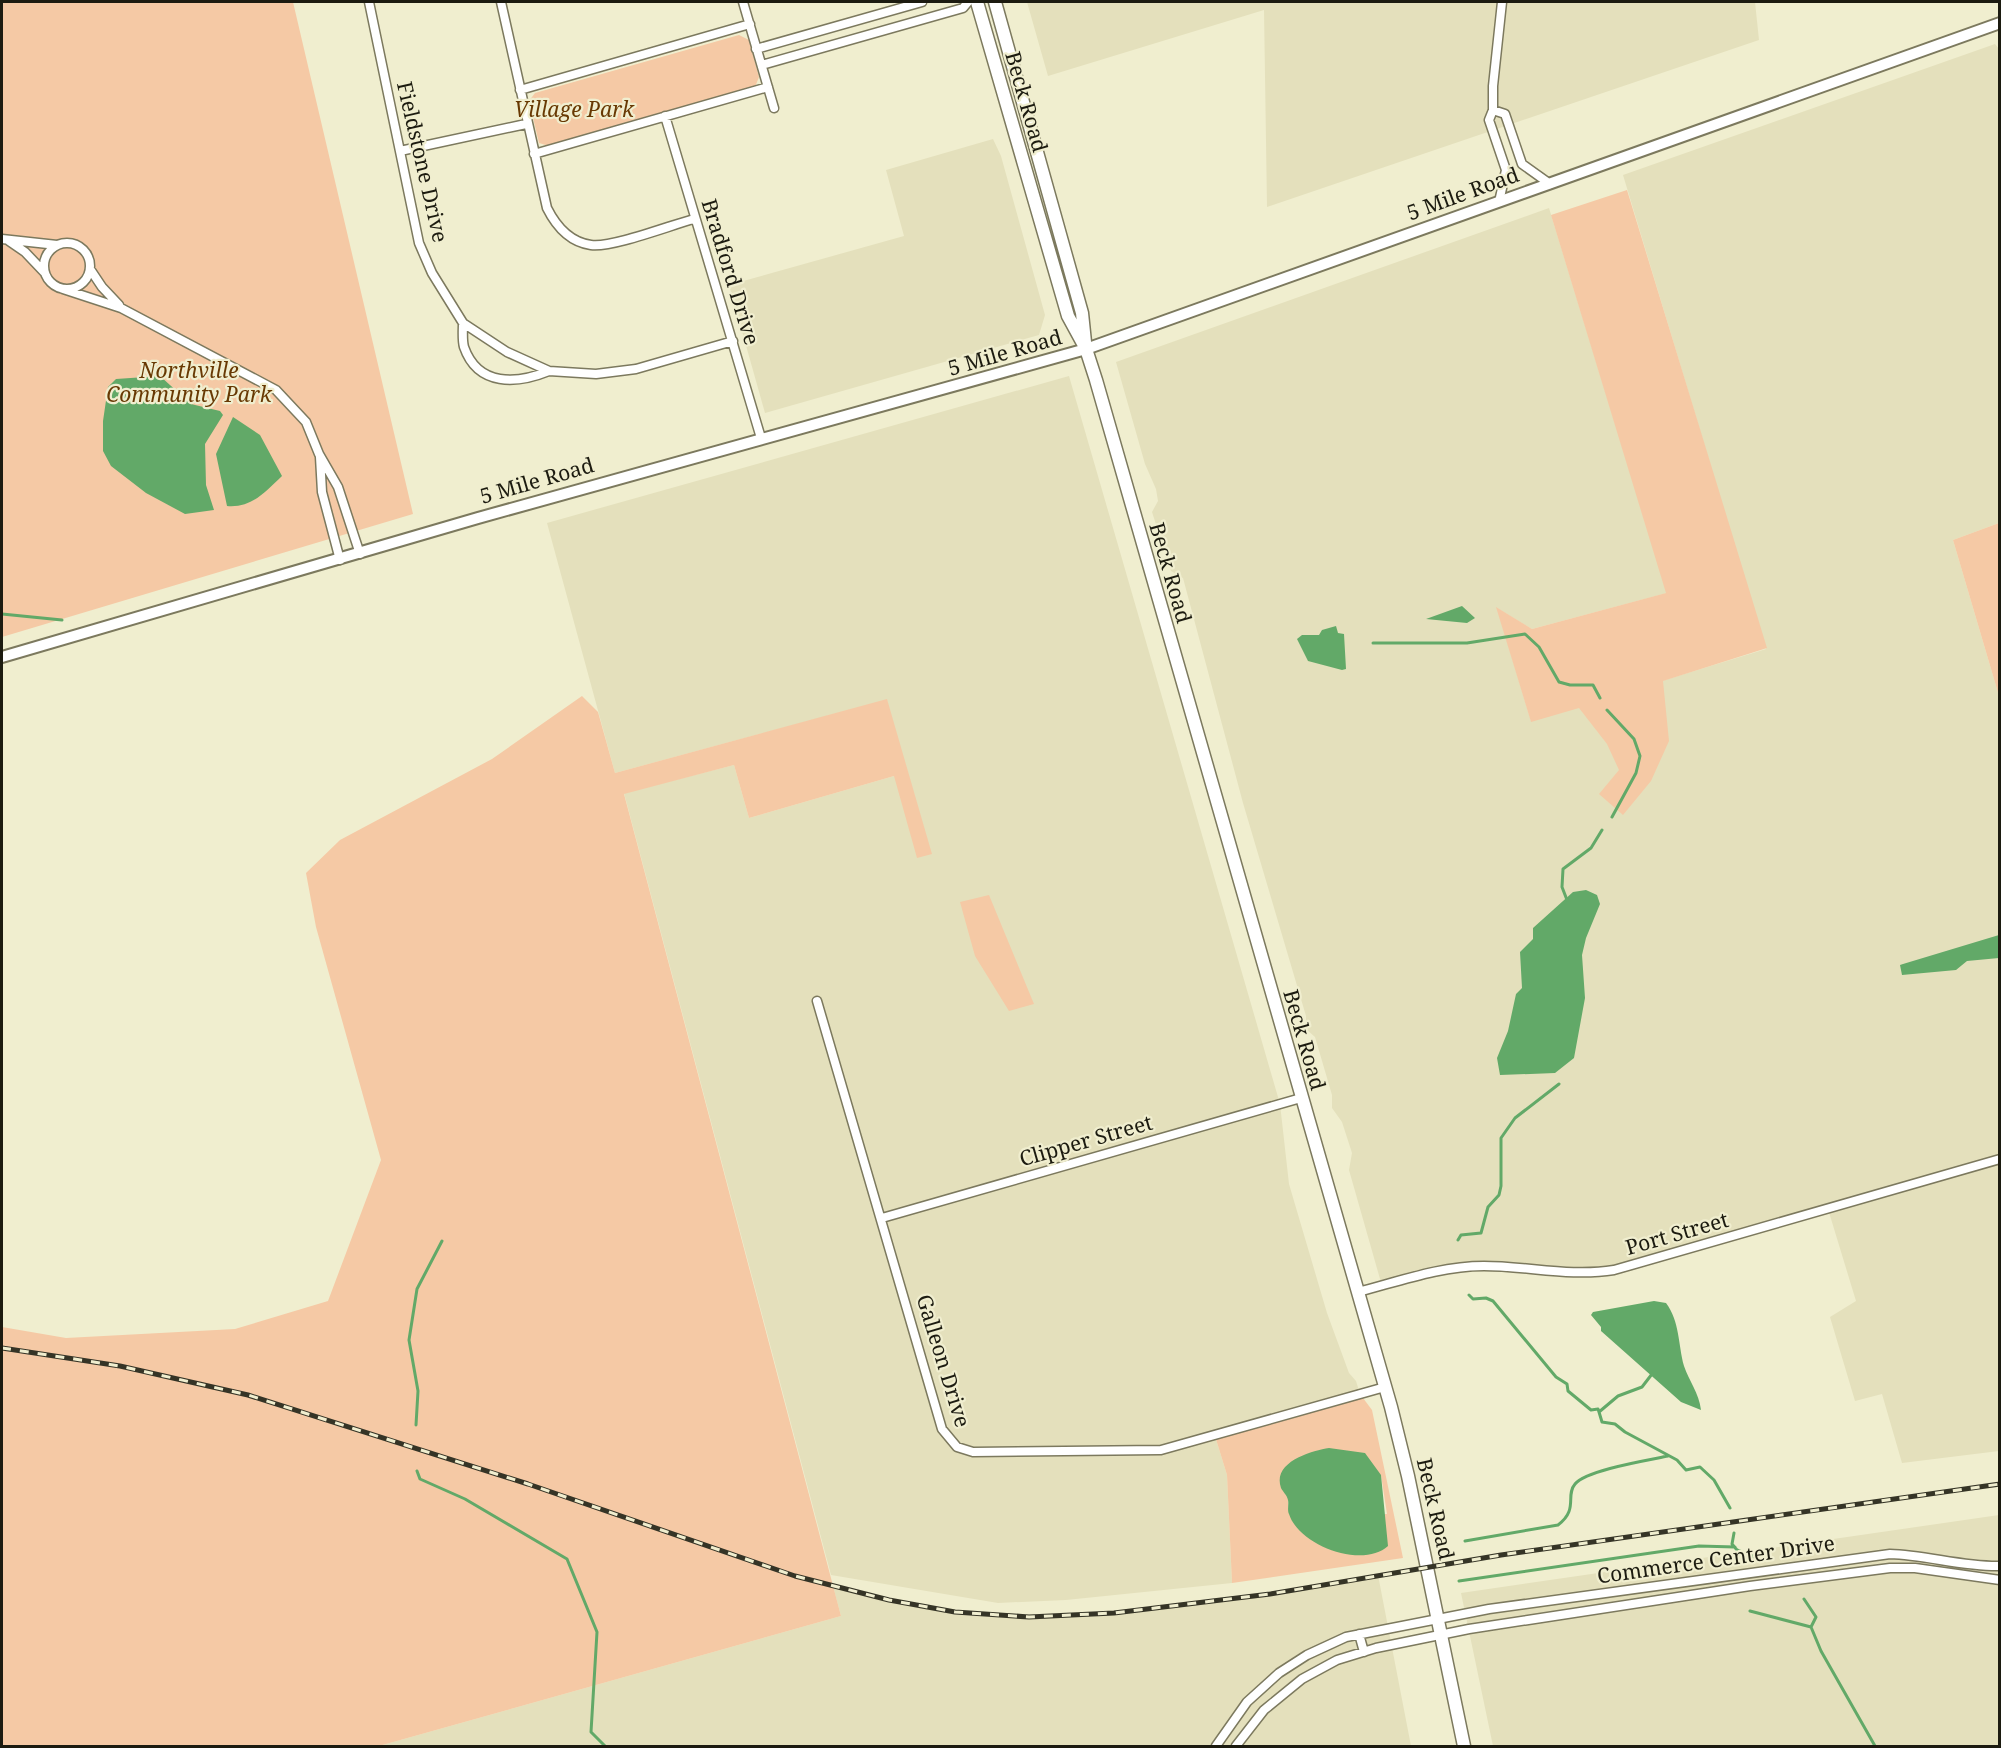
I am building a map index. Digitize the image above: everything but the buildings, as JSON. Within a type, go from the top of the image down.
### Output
[{"type":"main road","name":"Beck Road","points":[[977,2],[1068,316],[1086,349]]},
{"type":"main road","name":"Beck Road","points":[[995,2],[1082,314],[1086,349],[1385,1387],[1408,1476],[1464,1746]]},
{"type":"street","name":"Fieldstone Drive","points":[[369,2],[419,243],[432,273],[463,323],[507,352],[549,371],[596,374],[636,369],[733,341]]},
{"type":"street","points":[[501,2],[526,124],[547,208],[556,225],[567,236],[591,245],[694,219]]},
{"type":"street","points":[[743,2],[774,108]]},
{"type":"street","points":[[756,49],[922,2]]},
{"type":"street","points":[[762,65],[963,8],[968,2]]},
{"type":"street","points":[[1499,202],[1506,170],[1489,120],[1493,110],[1493,87],[1502,2]]},
{"type":"street","name":"5 Mile Road","points":[[2,657],[760,438],[972,383],[1086,349],[2000,23]]},
{"type":"street","points":[[520,90],[750,24]]},
{"type":"street","points":[[534,153],[768,87]]},
{"type":"street","points":[[1493,110],[1505,114],[1522,164],[1550,183]]},
{"type":"street","name":"Bradford Drive","points":[[665,116],[760,438]]},
{"type":"street","points":[[400,151],[526,124]]},
{"type":"street","points":[[4,239],[57,245],[71,243],[84,250],[88,256],[90,269],[102,287],[121,308]]},
{"type":"street","points":[[4,239],[26,252],[50,282],[63,289],[121,308],[276,390],[306,422],[338,488],[360,554]]},
{"type":"street","points":[[46,276],[45,261],[57,245]]},
{"type":"street","points":[[63,289],[70,289],[84,282],[90,269]]},
{"type":"street","points":[[463,323],[464,346],[476,365],[495,380],[525,381],[549,371]]},
{"type":"street","points":[[320,454],[322,492],[340,560]]},
{"type":"street","name":"Galleon Drive","points":[[817,1001],[942,1429],[950,1443],[964,1451],[1161,1450],[1385,1387]]},
{"type":"street","name":"Clipper Street","points":[[882,1218],[1301,1098]]},
{"type":"street","name":"Port Street","points":[[1358,1292],[1439,1269],[1483,1266],[1578,1274],[1614,1270],[2000,1160]]},
{"type":"street","name":"Commerce Center Drive","points":[[1216,1746],[1247,1702],[1278,1673],[1327,1645],[1359,1634],[1438,1617],[1890,1554],[1922,1555],[1977,1565],[2000,1566]]},
{"type":"street","name":"Commerce Center Drive","points":[[1236,1746],[1264,1710],[1290,1687],[1324,1666],[1364,1652],[1442,1635],[1750,1586],[1890,1568],[2000,1580]]},
{"type":"street","points":[[1748,1572],[1750,1586]]},
{"type":"street","points":[[1359,1634],[1364,1652]]},
{"type":"shaded area","points":[[1027,2],[1755,2],[1759,40],[1267,207],[1264,10],[1048,76]]},
{"type":"shaded area","points":[[1995,44],[1999,49],[1999,523],[1953,540],[1999,696],[1999,1451],[1902,1463],[1882,1394],[1855,1401],[1830,1317],[1856,1301],[1828,1209],[1614,1270],[1483,1266],[1382,1286],[1349,1170],[1352,1153],[1342,1122],[1332,1108],[1332,1095],[1315,1037],[1306,1029],[1306,1016],[1243,803],[1183,578],[1171,571],[1152,512],[1158,501],[1156,489],[1145,464],[1116,362],[1549,208],[1667,593],[1532,629],[1497,608],[1531,721],[1766,649],[1623,175]]},
{"type":"shaded area","points":[[993,139],[1001,156],[1045,315],[1039,335],[765,413],[729,285],[904,236],[886,170]]},
{"type":"shaded area","points":[[160,376],[191,404],[220,411],[223,415],[205,444],[206,485],[214,510],[185,514],[146,493],[111,466],[103,451],[103,421],[108,387],[116,379]]},
{"type":"shaded area","points":[[1069,376],[1280,1104],[1289,1184],[1327,1313],[1349,1373],[1356,1381],[1360,1394],[1215,1436],[1227,1475],[1232,1583],[1066,1600],[998,1603],[831,1575],[624,793],[734,765],[749,818],[894,776],[871,704],[615,773],[547,523]]},
{"type":"shaded area","points":[[233,417],[260,435],[282,476],[251,502],[227,506],[216,454]]},
{"type":"shaded area","points":[[1462,606],[1475,618],[1467,623],[1426,619]]},
{"type":"shaded area","points":[[1336,626],[1338,633],[1344,634],[1346,669],[1342,670],[1308,661],[1297,639],[1302,635],[1319,635],[1322,630]]},
{"type":"shaded area","points":[[1586,890],[1597,895],[1600,904],[1586,938],[1582,955],[1585,998],[1574,1058],[1555,1073],[1500,1075],[1497,1058],[1508,1031],[1516,994],[1522,988],[1520,952],[1533,939],[1533,928],[1573,892]]},
{"type":"shaded area","points":[[1999,935],[1999,958],[1967,961],[1956,970],[1902,975],[1900,965]]},
{"type":"shaded area","points":[[1654,1301],[1666,1303],[1671,1310],[1684,1366],[1701,1410],[1681,1402],[1601,1331],[1601,1327],[1591,1315],[1593,1312]]},
{"type":"shaded area","points":[[1329,1448],[1365,1453],[1381,1475],[1388,1546],[1377,1553],[1363,1555],[1333,1551],[1305,1536],[1295,1526],[1289,1514],[1287,1498],[1281,1488],[1282,1471],[1295,1459]]},
{"type":"shaded area","points":[[1999,1515],[1999,1746],[1493,1746],[1461,1593]]},
{"type":"shaded area","points":[[1378,1575],[1411,1746],[379,1746],[841,1616],[833,1586],[889,1600],[955,1612],[1029,1617],[1114,1613],[1270,1594]]},
{"type":"green space","name":"Northville Community Park","points":[[2,2],[293,2],[413,514],[2,637]]},
{"type":"green space","name":"Village Park","points":[[739,35],[749,40],[759,77],[755,87],[549,146],[539,143],[529,101],[535,93]]},
{"type":"green space","points":[[1627,190],[1767,648],[1663,681],[1669,741],[1651,781],[1623,815],[1599,794],[1619,770],[1607,744],[1579,708],[1531,722],[1496,607],[1532,629],[1666,593],[1551,215]]},
{"type":"green space","points":[[2000,523],[1999,696],[1953,540]]},
{"type":"green space","points":[[582,696],[598,712],[615,773],[887,699],[932,854],[917,858],[894,776],[749,818],[734,765],[624,794],[841,1616],[379,1746],[2,1746],[2,1327],[66,1338],[235,1329],[328,1301],[381,1160],[316,927],[306,873],[340,840],[492,759]]},
{"type":"green space","points":[[989,895],[1034,1004],[1009,1011],[975,956],[960,902]]},
{"type":"green space","points":[[1360,1394],[1372,1410],[1403,1558],[1232,1583],[1227,1475],[1215,1436]],"holes":[[[1381,1475],[1387,1514],[1289,1514],[1288,1498]]]},
{"type":"waterway","points":[[2,614],[62,620]]},
{"type":"waterway","points":[[1373,643],[1467,643],[1525,634],[1539,647],[1559,682],[1570,685],[1593,685],[1600,698]]},
{"type":"waterway","points":[[1607,710],[1634,739],[1640,756],[1636,773],[1612,817]]},
{"type":"waterway","points":[[1567,900],[1562,887],[1563,869],[1591,848],[1602,830]]},
{"type":"waterway","points":[[1458,1240],[1461,1235],[1481,1233],[1488,1207],[1499,1195],[1501,1138],[1515,1118],[1559,1084]]},
{"type":"waterway","points":[[416,1425],[418,1391],[409,1340],[417,1289],[442,1241]]},
{"type":"waterway","points":[[1469,1295],[1473,1299],[1486,1298],[1493,1301],[1556,1377],[1567,1384],[1568,1391],[1591,1410],[1598,1409],[1599,1412]]},
{"type":"waterway","points":[[1599,1412],[1618,1396],[1642,1387],[1652,1374]]},
{"type":"waterway","points":[[1599,1412],[1602,1422],[1615,1424],[1625,1432],[1677,1460],[1686,1470],[1700,1467],[1714,1480],[1730,1508]]},
{"type":"waterway","points":[[1465,1541],[1558,1525],[1568,1514],[1572,1489],[1581,1479],[1618,1466],[1668,1456]]},
{"type":"waterway","points":[[417,1471],[420,1479],[465,1499],[567,1559],[597,1632],[591,1732],[605,1746]]},
{"type":"waterway","points":[[1734,1533],[1732,1544],[1737,1550],[1757,1558]]},
{"type":"waterway","points":[[1459,1581],[1699,1546],[1735,1547]]},
{"type":"waterway","points":[[1804,1599],[1816,1617],[1811,1627]]},
{"type":"waterway","points":[[1750,1611],[1811,1627]]},
{"type":"waterway","points":[[1811,1627],[1821,1651],[1875,1746]]},
{"type":"railway","points":[[2,1348],[120,1366],[248,1395],[528,1484],[795,1576],[889,1600],[955,1612],[1029,1617],[1114,1613],[1270,1594],[1501,1555],[2000,1484]]}]
